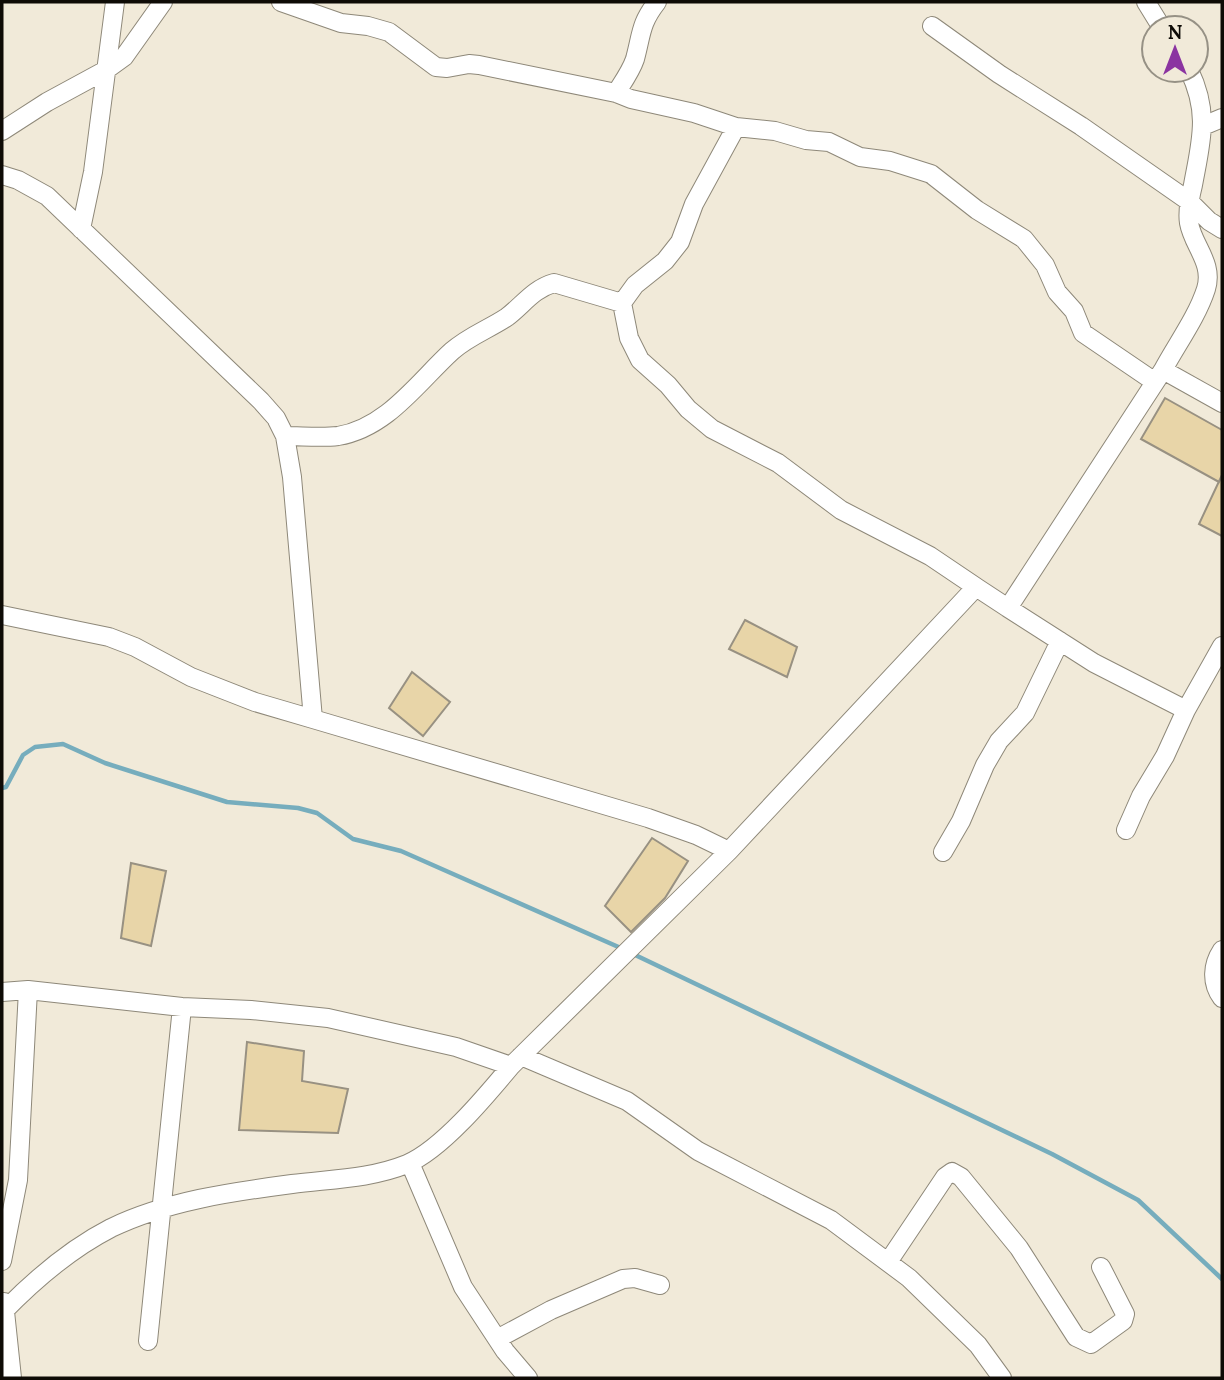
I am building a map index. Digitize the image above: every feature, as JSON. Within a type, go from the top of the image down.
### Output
[{"type":"street","points":[[81,229],[93,172],[115,2]]},
{"type":"street","points":[[2,131],[124,57],[163,2]]},
{"type":"street","points":[[281,2],[341,23],[389,32],[436,67],[480,65],[616,93],[736,127],[775,131],[806,140],[829,142],[860,158],[908,166],[937,177],[976,210],[1024,239],[1045,265],[1057,292],[1074,311],[1083,332],[1159,376],[1222,403]]},
{"type":"street","points":[[616,93],[630,71],[646,16],[657,2]]},
{"type":"street","points":[[932,26],[999,74],[1081,126],[1189,202],[1222,229]]},
{"type":"street","points":[[1008,608],[1159,376],[1207,287],[1208,273],[1204,256],[1189,221],[1189,202],[1203,127],[1201,100],[1195,84]]},
{"type":"street","points":[[1203,127],[1222,118]]},
{"type":"street","points":[[736,127],[694,204],[680,242],[665,261],[635,285],[622,303],[629,338],[640,360],[668,385],[688,409],[712,429],[778,463],[841,510],[930,556],[1094,663],[1186,710]]},
{"type":"street","points":[[2,175],[18,180],[47,196],[276,418],[285,436],[292,477],[313,719]]},
{"type":"street","points":[[285,436],[337,436],[362,429],[405,399],[454,350],[478,332],[507,317],[544,286],[554,283],[622,303]]},
{"type":"street","points":[[12,1378],[3,1306],[78,1248],[112,1228],[160,1209],[226,1193],[349,1179],[410,1163],[445,1137],[485,1098],[516,1061],[729,851],[976,587]]},
{"type":"street","points":[[2,615],[109,637],[135,647],[191,677],[255,702],[648,818],[696,835],[729,851]]},
{"type":"street","points":[[943,852],[961,821],[985,765],[999,741],[1025,713],[1060,641]]},
{"type":"street","points":[[1126,830],[1141,796],[1222,646]]},
{"type":"street","points":[[1222,950],[1217,957],[1214,972],[1215,985],[1222,998]]},
{"type":"street","points":[[2,1261],[18,1180],[28,990]]},
{"type":"street","points":[[2,992],[28,990],[182,1007],[251,1010],[328,1018],[516,1061],[627,1101],[698,1151],[831,1220],[888,1262],[909,1278],[978,1345],[1002,1378]]},
{"type":"street","points":[[148,1340],[182,1007]]},
{"type":"street","points":[[410,1163],[463,1287],[497,1339],[528,1378]]},
{"type":"street","points":[[888,1262],[945,1177],[952,1172],[961,1177],[1019,1248],[1076,1338],[1085,1343],[1091,1344],[1123,1321],[1125,1314],[1101,1267]]},
{"type":"street","points":[[497,1339],[551,1310],[623,1279],[635,1278],[660,1285]]},
{"type":"building","points":[[1165,398],[1222,430],[1222,475],[1219,482],[1141,439]]},
{"type":"building","points":[[1222,475],[1222,536],[1199,524]]},
{"type":"building","points":[[745,620],[797,647],[787,677],[729,649]]},
{"type":"building","points":[[412,672],[450,702],[423,736],[389,708]]},
{"type":"building","points":[[652,838],[688,861],[665,898],[631,932],[605,906]]},
{"type":"building","points":[[131,863],[166,871],[151,946],[121,938]]},
{"type":"building","points":[[247,1042],[304,1051],[302,1081],[348,1089],[338,1133],[239,1130]]},
{"type":"waterway","points":[[2,788],[6,787],[23,755],[35,747],[63,744],[105,763],[227,802],[298,808],[317,813],[353,839],[401,851],[623,949]]},
{"type":"waterway","points":[[631,953],[1052,1154],[1138,1200],[1222,1279]]}]
